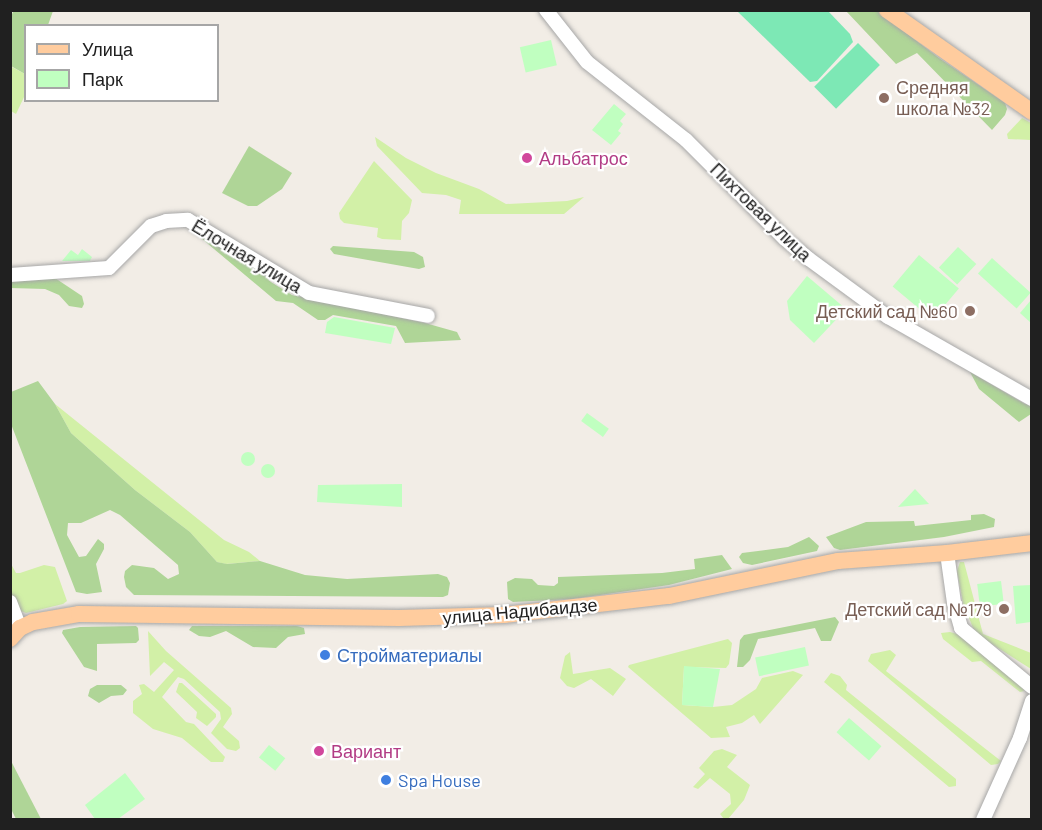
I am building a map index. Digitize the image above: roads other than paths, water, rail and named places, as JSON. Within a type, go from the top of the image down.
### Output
[{"type":"main road","points":[[888,11],[1032,112]]},
{"type":"main road","name":"улица Надибаидзе","points":[[15,633],[49,618],[79,614],[388,618],[504,615],[669,596],[838,561],[947,553],[1032,543]]},
{"type":"street","name":"Пихтовая улица","points":[[546,10],[587,62],[686,140],[785,239],[809,259],[888,317],[1032,399]]},
{"type":"street","name":"Ёлочная улица","points":[[10,274],[109,268],[151,226],[166,221],[188,220],[309,293],[428,316]]},
{"type":"street","points":[[947,553],[954,603],[961,627],[1032,687]]},
{"type":"street","points":[[10,602],[15,633]]},
{"type":"street","points":[[983,819],[1020,738],[1032,701]]},
{"type":"place","name":"Средняя школа №32","points":[[884,98]]},
{"type":"place","name":"Альбатрос","points":[[527,158]]},
{"type":"place","name":"Детский сад №60","points":[[970,311]]},
{"type":"place","name":"Детский сад №179","points":[[1004,609]]},
{"type":"place","name":"Стройматериалы","points":[[325,655]]},
{"type":"place","name":"Вариант","points":[[319,751]]},
{"type":"place","name":"Spa House","points":[[386,780]]}]
